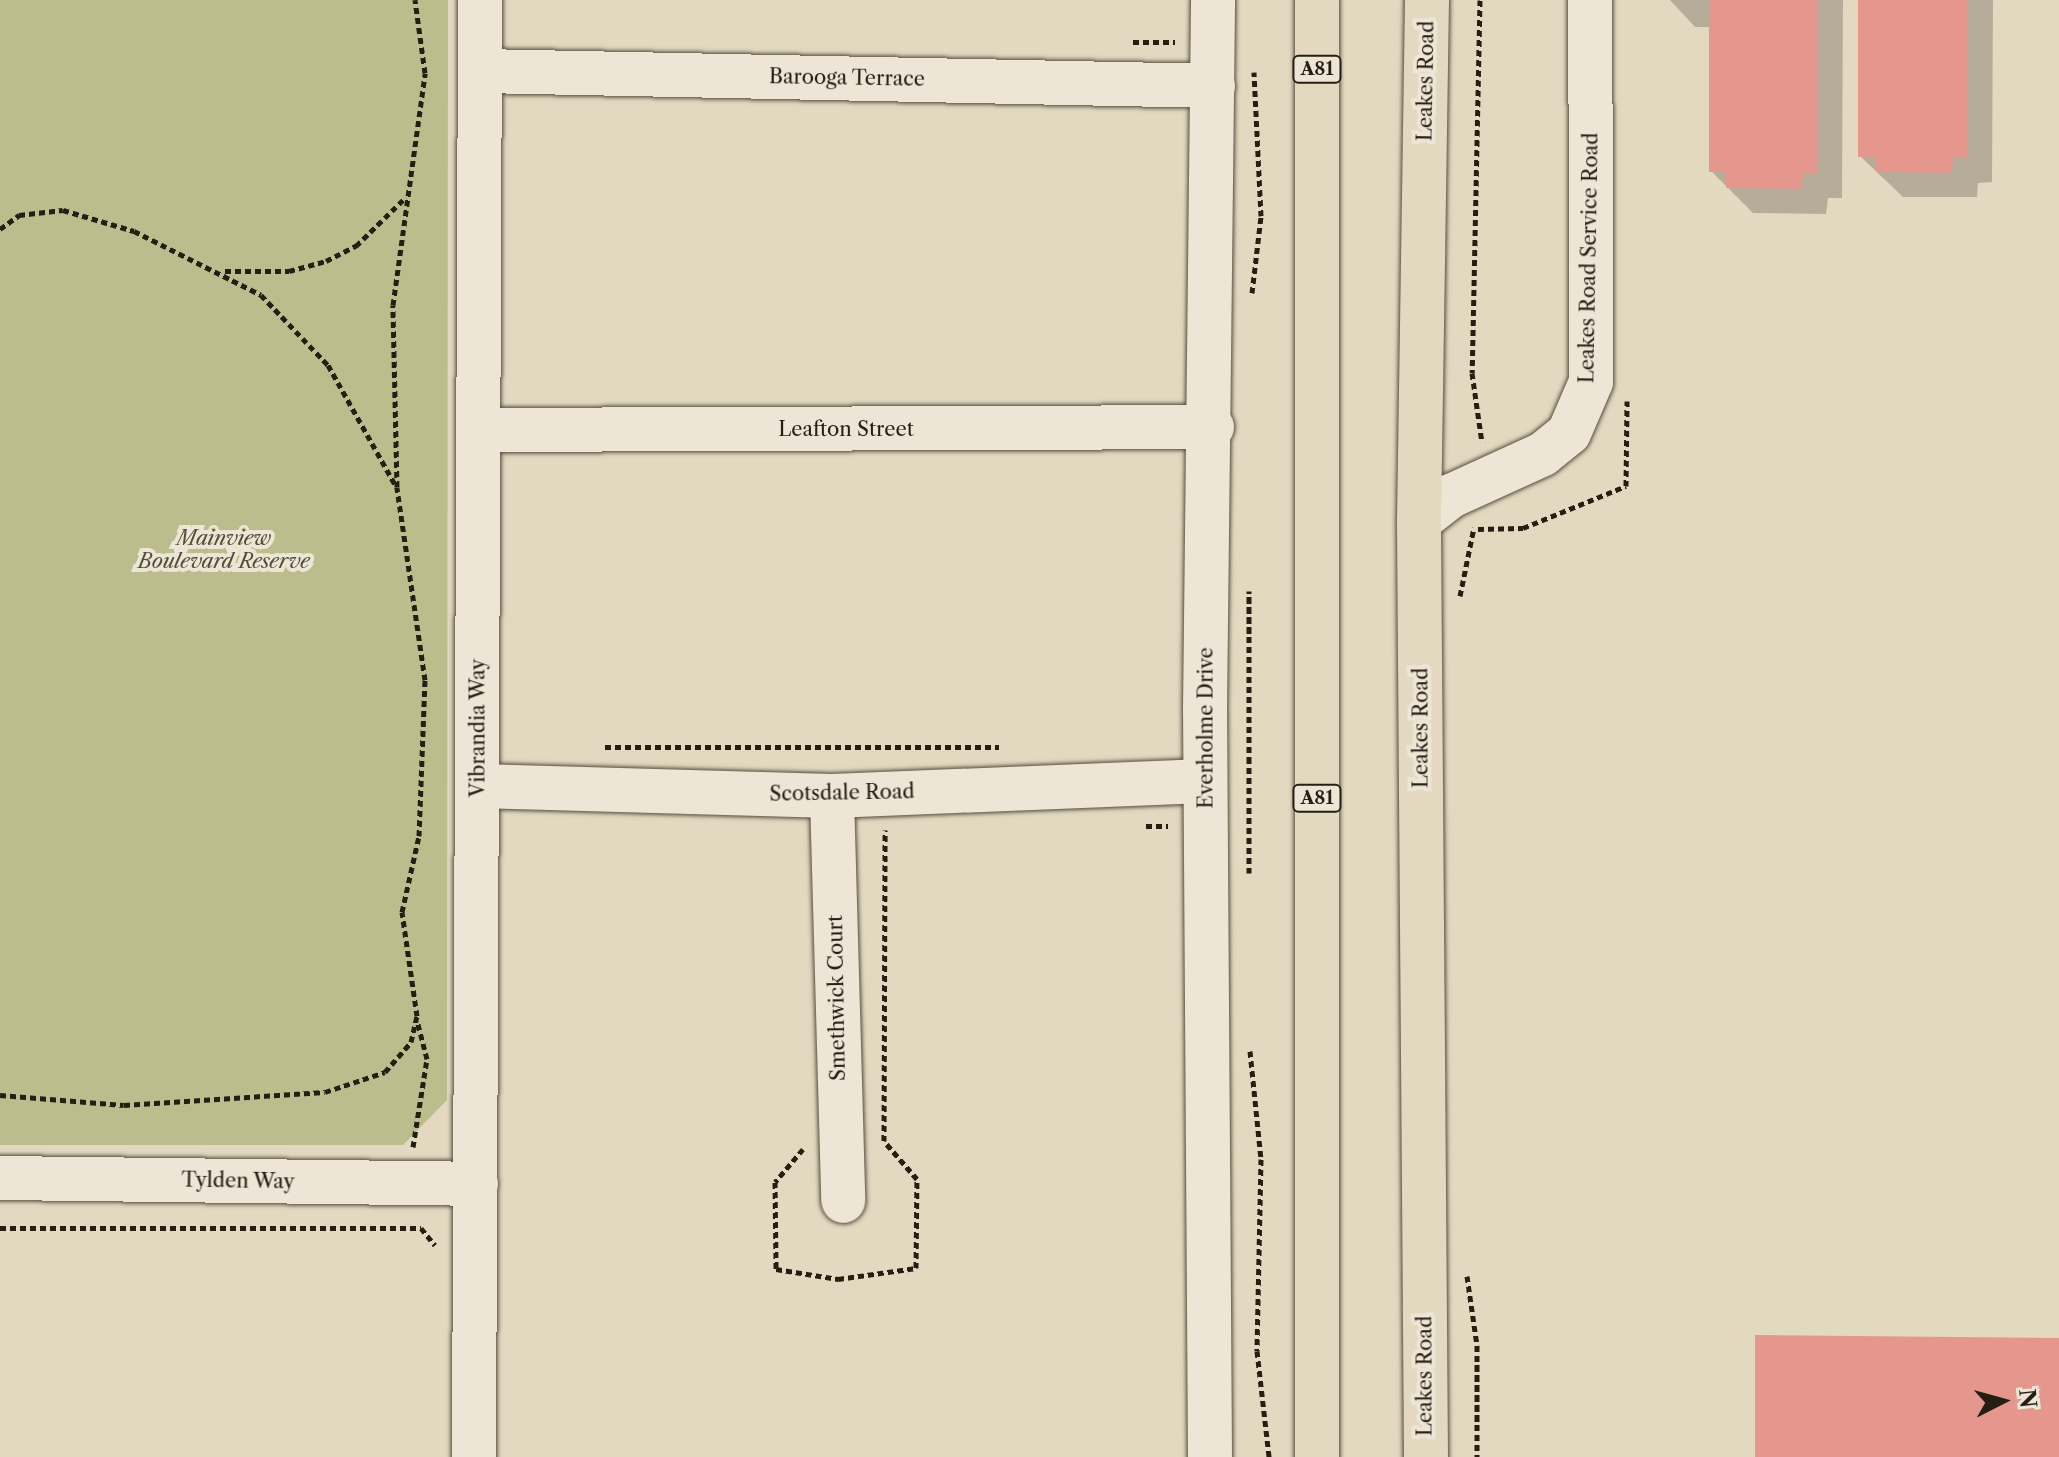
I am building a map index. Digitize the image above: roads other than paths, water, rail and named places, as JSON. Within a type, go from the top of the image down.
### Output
[{"type":"highway","name":"A81","points":[[1317,0],[1317,1457]]},
{"type":"highway","name":"Leakes Road","points":[[1426,1457],[1419,521],[1427,0]]},
{"type":"street","name":"Vibrandia Way","points":[[474,1457],[480,0]]},
{"type":"street","name":"Everholme Drive","points":[[1210,1457],[1205,781],[1212,427],[1213,0]]},
{"type":"street","name":"Leakes Road Service Road","points":[[1419,521],[1483,482],[1543,454],[1569,433],[1591,382],[1590,0]]},
{"type":"street","name":"Barooga Terrace","points":[[481,71],[1213,86]]},
{"type":"street","name":"Leafton Street","points":[[480,430],[1212,427]]},
{"type":"street","name":"Scotsdale Road","points":[[478,786],[832,796],[1205,781]]},
{"type":"street","name":"Smethwick Court","points":[[832,796],[843,1201]]},
{"type":"street","name":"Tylden Way","points":[[0,1178],[476,1184]]},
{"type":"park label","name":"Mainview Boulevard Reserve","points":[[224,550]]}]
